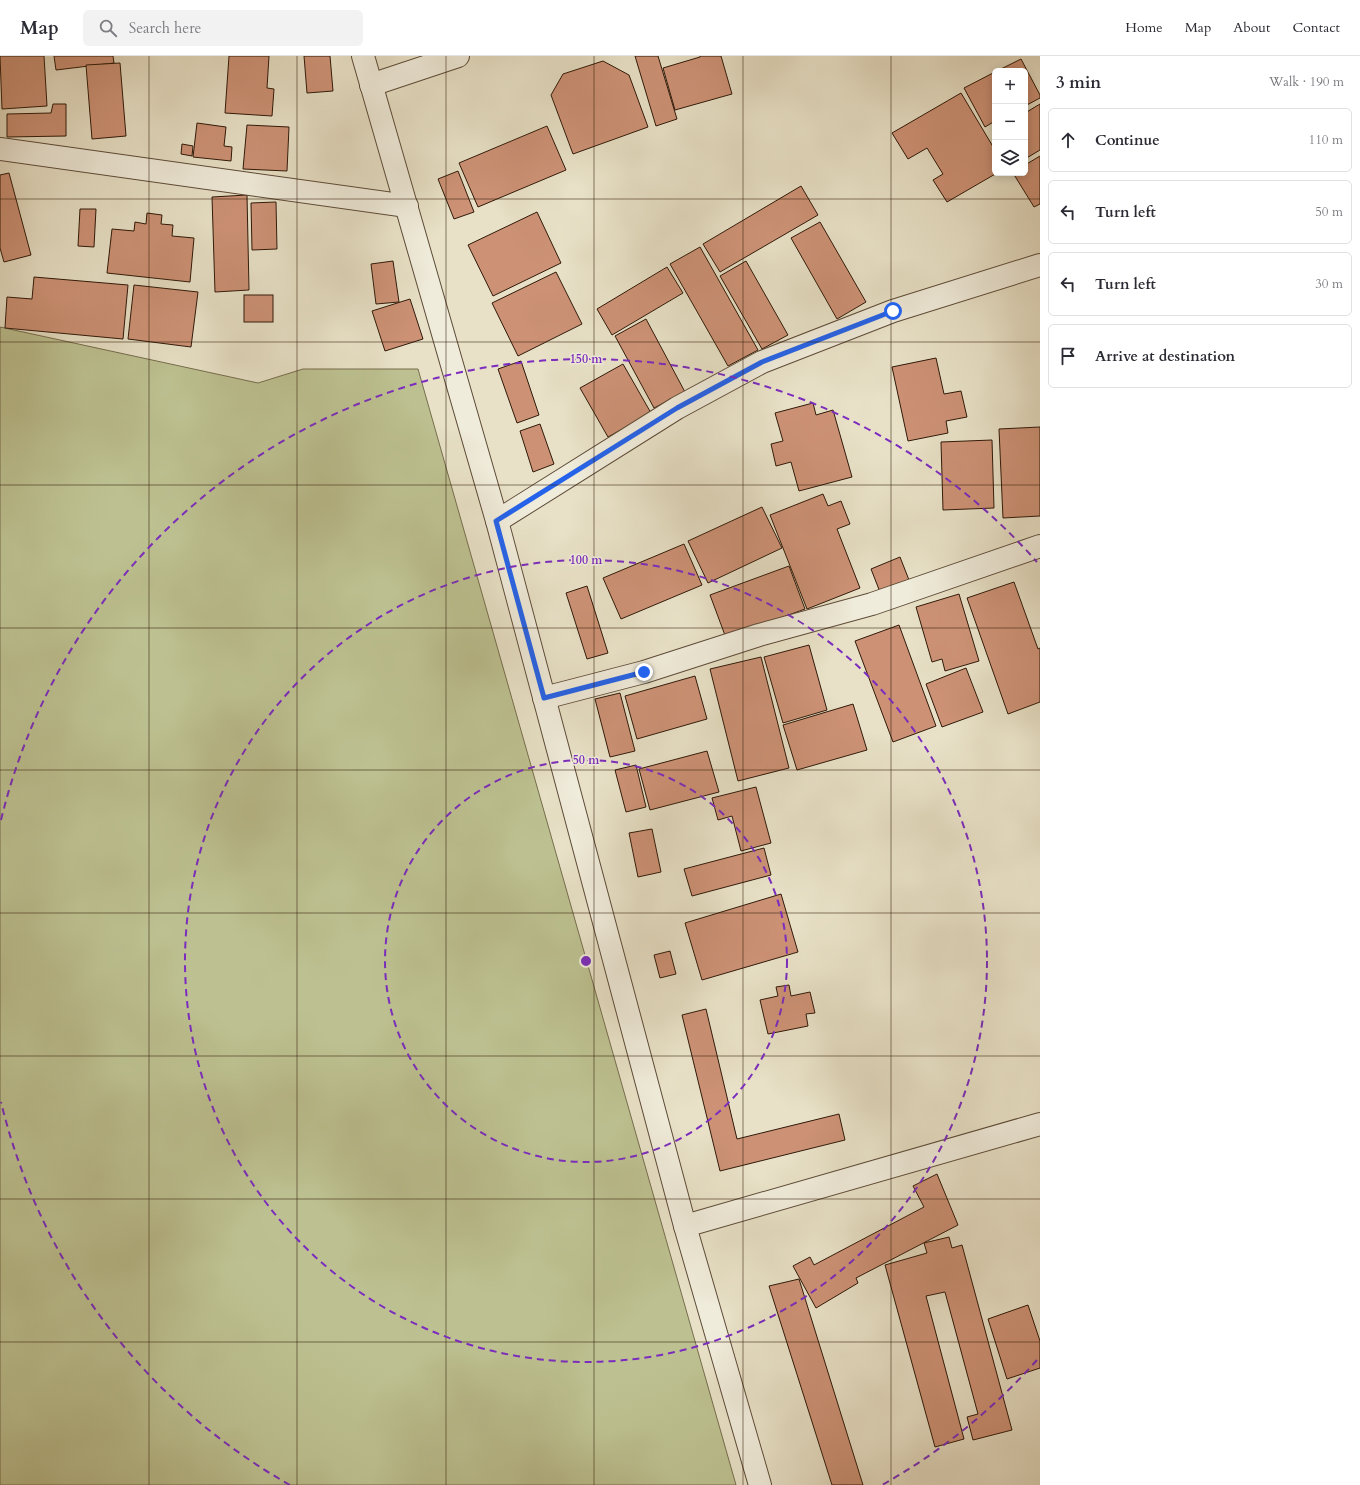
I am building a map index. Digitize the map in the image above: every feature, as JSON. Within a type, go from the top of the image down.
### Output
[{"type":"street","points":[[363,56],[496,521],[685,1226],[760,1485]]},
{"type":"street","points":[[371,85],[458,56]]},
{"type":"street","points":[[0,149],[407,206]]},
{"type":"street","points":[[496,521],[677,408],[762,362],[893,311],[1040,265]]},
{"type":"street","points":[[544,698],[644,672],[759,635],[872,604],[1040,546]]},
{"type":"street","points":[[685,1226],[1040,1124]]},
{"type":"green space","points":[[0,327],[258,383],[303,369],[418,369],[736,1485],[0,1485]]},
{"type":"building","points":[[0,56],[44,56],[47,106],[2,109]]},
{"type":"building","points":[[54,56],[113,56],[114,63],[56,70]]},
{"type":"building","points":[[229,56],[269,56],[267,88],[274,89],[272,116],[225,113]]},
{"type":"building","points":[[304,56],[330,56],[333,91],[307,93]]},
{"type":"building","points":[[635,56],[658,56],[677,119],[656,126]]},
{"type":"building","points":[[700,56],[721,56],[732,94],[675,110],[663,68]]},
{"type":"building","points":[[1021,59],[1026,68],[1003,68]]},
{"type":"building","points":[[603,61],[629,75],[648,127],[573,154],[551,95],[563,74]]},
{"type":"building","points":[[120,63],[126,136],[92,139],[86,65]]},
{"type":"building","points":[[1028,72],[1040,95],[1040,98],[1028,104]]},
{"type":"building","points":[[992,74],[992,123],[985,127],[964,88]]},
{"type":"building","points":[[961,93],[992,145],[992,176],[947,202],[933,180],[943,174],[927,148],[908,159],[892,133]]},
{"type":"building","points":[[53,104],[66,104],[66,136],[7,137],[7,114],[51,113]]},
{"type":"building","points":[[1040,104],[1040,150],[1028,157],[1028,140],[1028,111]]},
{"type":"building","points":[[197,123],[226,127],[224,146],[232,147],[231,161],[193,157]]},
{"type":"building","points":[[247,125],[289,127],[287,171],[243,169]]},
{"type":"building","points":[[547,126],[566,170],[478,207],[459,163]]},
{"type":"building","points":[[182,144],[193,146],[192,156],[181,154]]},
{"type":"building","points":[[1040,156],[1040,204],[1034,207],[1015,176],[1028,176],[1028,163]]},
{"type":"building","points":[[458,171],[474,212],[454,219],[438,179]]},
{"type":"building","points":[[9,173],[31,255],[4,262],[0,248],[0,175]]},
{"type":"building","points":[[801,186],[818,215],[720,272],[703,244]]},
{"type":"building","points":[[247,195],[249,290],[215,292],[212,197]]},
{"type":"building","points":[[276,202],[277,249],[252,250],[251,203]]},
{"type":"building","points":[[80,209],[96,209],[94,247],[78,246]]},
{"type":"building","points":[[537,212],[561,263],[493,296],[468,245]]},
{"type":"building","points":[[147,213],[162,215],[161,224],[173,225],[172,236],[194,238],[190,282],[107,273],[112,229],[134,231],[135,222],[146,224]]},
{"type":"building","points":[[820,222],[866,302],[837,319],[791,238]]},
{"type":"building","points":[[700,247],[758,350],[728,366],[670,264]]},
{"type":"building","points":[[393,261],[399,302],[376,304],[371,264]]},
{"type":"building","points":[[746,261],[788,335],[762,349],[720,276]]},
{"type":"building","points":[[667,267],[683,293],[612,335],[597,309]]},
{"type":"building","points":[[556,272],[582,324],[518,356],[492,303]]},
{"type":"building","points":[[34,277],[128,285],[123,339],[5,328],[7,297],[32,299]]},
{"type":"building","points":[[134,285],[198,292],[191,347],[128,339]]},
{"type":"building","points":[[244,295],[273,295],[273,322],[244,322]]},
{"type":"building","points":[[410,299],[423,339],[385,351],[372,311]]},
{"type":"building","points":[[646,319],[685,392],[654,408],[615,336]]},
{"type":"building","points":[[936,358],[944,394],[961,391],[967,417],[946,421],[948,433],[908,441],[892,367]]},
{"type":"building","points":[[521,361],[539,415],[517,423],[498,369]]},
{"type":"building","points":[[623,364],[651,413],[608,437],[580,388]]},
{"type":"building","points":[[813,403],[816,415],[833,410],[852,477],[799,491],[791,462],[776,466],[771,444],[783,441],[775,413]]},
{"type":"building","points":[[540,424],[554,464],[533,472],[520,431]]},
{"type":"building","points":[[1040,427],[1040,516],[1003,518],[999,429]]},
{"type":"building","points":[[992,440],[994,508],[943,510],[941,442]]},
{"type":"building","points":[[823,494],[828,506],[841,501],[850,524],[837,529],[860,588],[807,609],[770,515]]},
{"type":"building","points":[[762,507],[782,548],[708,583],[688,541]]},
{"type":"building","points":[[684,544],[702,585],[621,619],[603,578]]},
{"type":"building","points":[[900,557],[909,580],[880,592],[871,569]]},
{"type":"building","points":[[789,566],[805,609],[726,638],[710,595]]},
{"type":"building","points":[[1014,582],[1038,649],[1040,648],[1040,702],[1008,714],[967,598]]},
{"type":"building","points":[[587,586],[608,653],[587,659],[566,593]]},
{"type":"building","points":[[959,594],[979,661],[945,671],[942,659],[932,662],[916,607]]},
{"type":"building","points":[[899,625],[936,726],[893,742],[855,641]]},
{"type":"building","points":[[809,645],[827,710],[783,723],[764,657]]},
{"type":"building","points":[[761,657],[789,768],[738,781],[710,669]]},
{"type":"building","points":[[966,668],[983,712],[942,727],[926,684]]},
{"type":"building","points":[[695,676],[707,719],[637,739],[625,696]]},
{"type":"building","points":[[620,693],[635,751],[610,757],[595,699]]},
{"type":"building","points":[[853,704],[867,750],[797,770],[783,725]]},
{"type":"building","points":[[707,751],[719,792],[650,810],[639,769]]},
{"type":"building","points":[[636,765],[646,807],[626,812],[615,770]]},
{"type":"building","points":[[756,787],[771,843],[741,851],[732,816],[718,820],[712,798]]},
{"type":"building","points":[[652,829],[661,872],[638,877],[629,833]]},
{"type":"building","points":[[764,848],[771,875],[692,896],[684,869]]},
{"type":"building","points":[[781,894],[798,952],[702,980],[685,923]]},
{"type":"building","points":[[670,951],[676,974],[660,978],[654,955]]},
{"type":"building","points":[[789,985],[791,996],[810,992],[815,1013],[806,1014],[808,1026],[768,1034],[760,1000],[778,996],[776,987]]},
{"type":"building","points":[[706,1009],[737,1139],[839,1114],[845,1140],[720,1171],[682,1015]]},
{"type":"building","points":[[937,1174],[958,1225],[856,1278],[858,1283],[816,1308],[793,1266],[810,1257],[814,1265],[924,1207],[913,1186]]},
{"type":"building","points":[[949,1237],[952,1248],[962,1245],[1012,1430],[973,1440],[967,1417],[978,1414],[945,1292],[926,1296],[964,1439],[935,1447],[885,1265],[927,1253],[924,1243]]},
{"type":"building","points":[[799,1279],[863,1485],[832,1485],[769,1286]]},
{"type":"building","points":[[1028,1305],[1040,1341],[1040,1368],[1007,1379],[988,1319]]},
{"type":"route","points":[[644,672],[544,698],[496,521],[677,408],[762,362],[893,311]]}]
